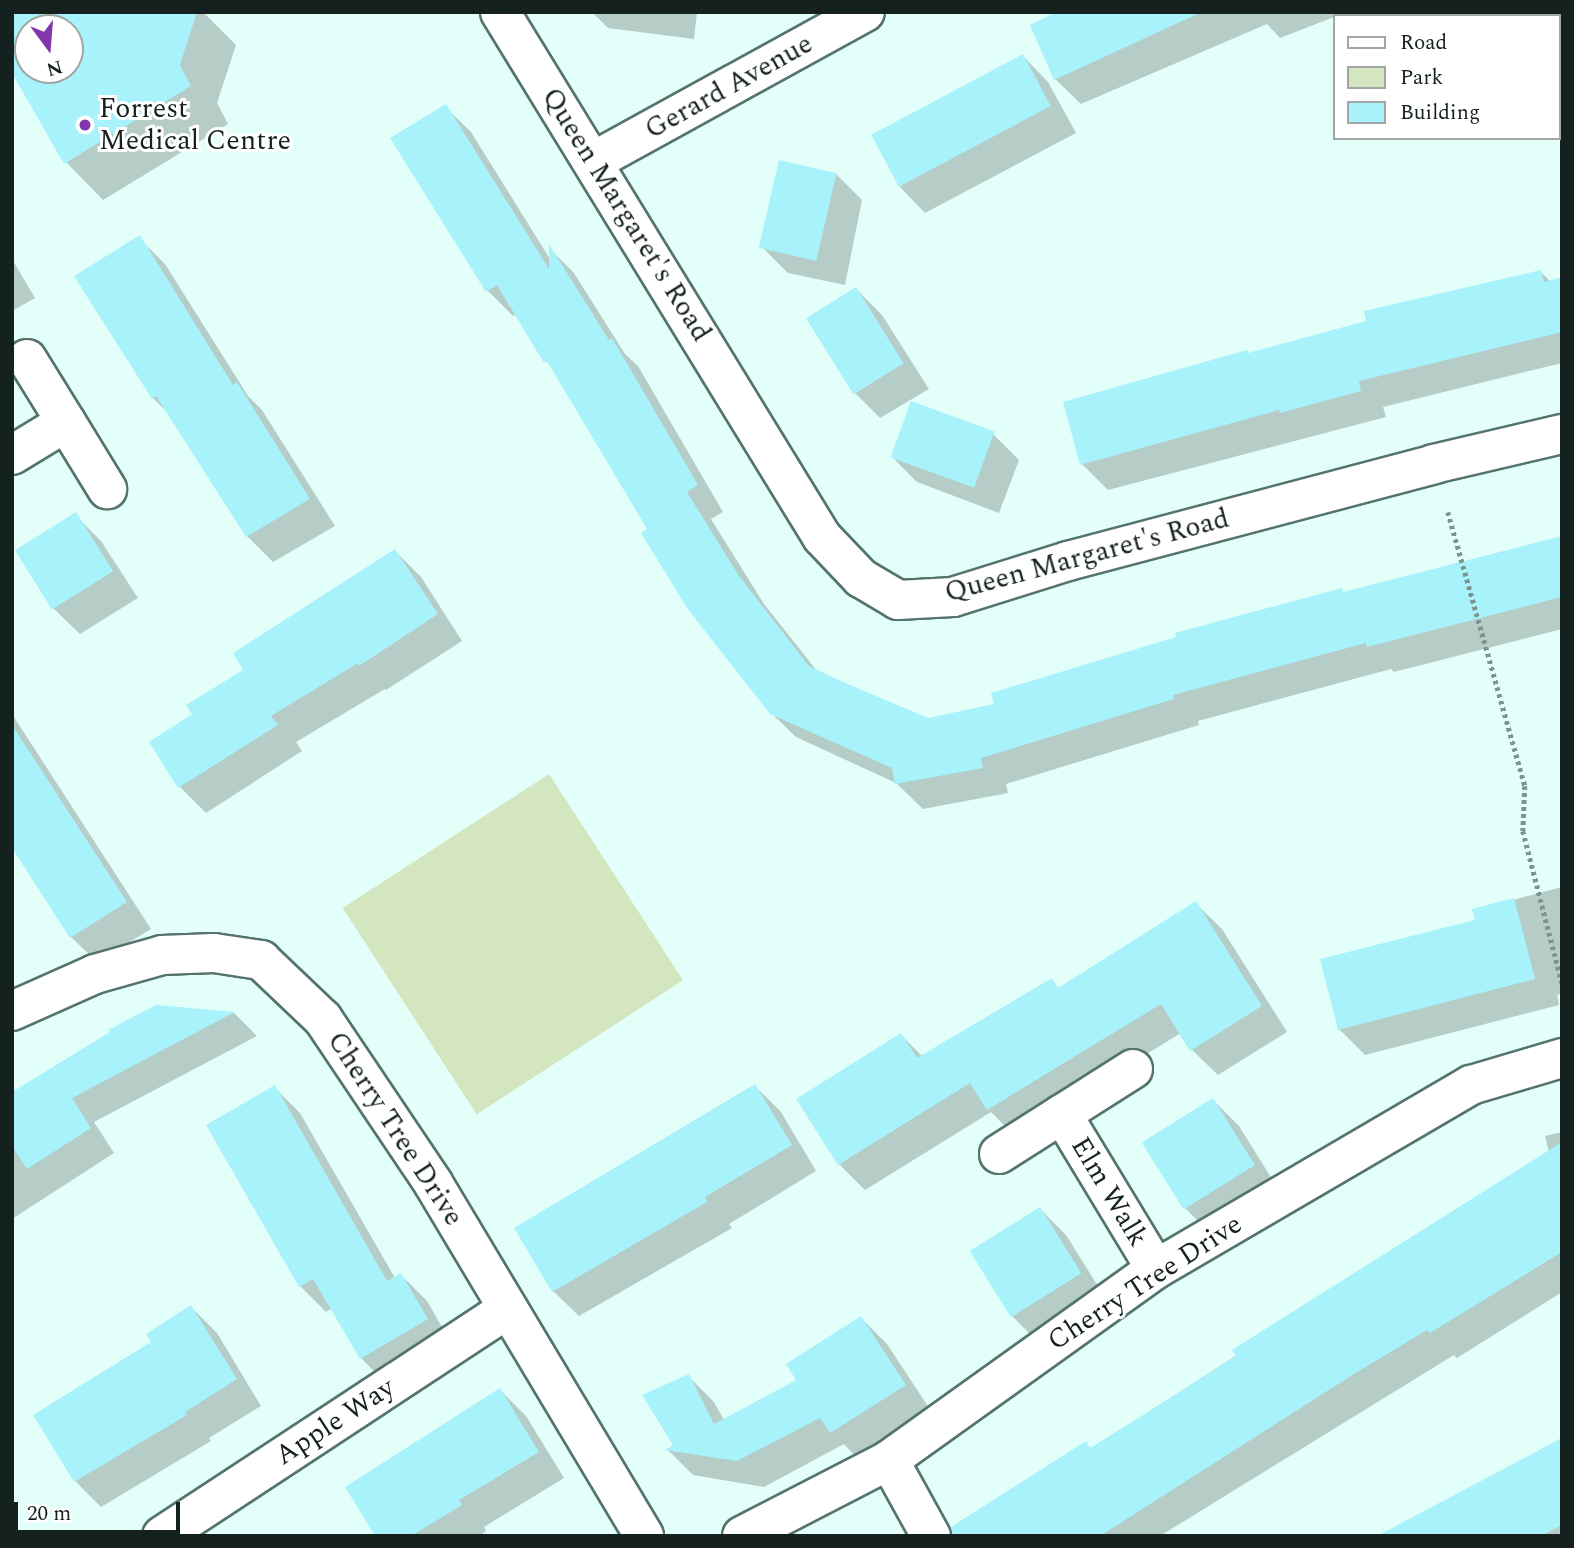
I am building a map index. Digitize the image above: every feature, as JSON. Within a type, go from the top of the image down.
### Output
[{"type":"street","name":"Queen Margaret's Road","points":[[500,12],[594,161],[822,537],[861,578],[898,600],[953,597],[1068,561],[1434,464],[1562,434]]},
{"type":"street","name":"Gerard Avenue","points":[[594,161],[864,12]]},
{"type":"street","points":[[27,359],[107,489]]},
{"type":"street","points":[[12,455],[66,422]]},
{"type":"street","name":"Cherry Tree Drive","points":[[12,1011],[95,974],[162,955],[214,953],[261,960],[323,1018],[433,1183],[644,1536]]},
{"type":"street","name":"Cherry Tree Drive","points":[[742,1536],[889,1460],[1156,1269],[1471,1085],[1562,1058]]},
{"type":"street","name":"Elm Walk","points":[[999,1154],[1133,1069]]},
{"type":"street","name":"Elm Walk","points":[[1062,1114],[1156,1269]]},
{"type":"street","name":"Apple Way","points":[[162,1536],[508,1309]]},
{"type":"street","points":[[889,1460],[931,1536]]},
{"type":"path","points":[[1434,464],[1525,786],[1523,831],[1562,983]]},
{"type":"green space","points":[[549,774],[683,980],[477,1114],[343,908]]},
{"type":"building","name":"Forrest Medical Centre","points":[[12,12],[197,12],[180,65],[191,86],[64,164],[18,84],[84,84],[84,14],[14,14],[14,76]]},
{"type":"building","points":[[1057,12],[1202,12],[1054,80],[1030,25]]},
{"type":"building","points":[[1023,54],[1051,106],[899,187],[871,135]]},
{"type":"building","points":[[446,104],[549,269],[549,244],[609,340],[612,338],[698,485],[687,492],[739,576],[809,666],[845,683],[928,718],[994,704],[991,693],[1176,637],[1175,633],[1342,588],[1343,592],[1562,536],[1562,597],[1367,647],[1366,643],[1173,695],[1174,699],[981,758],[983,768],[895,784],[892,768],[770,714],[687,608],[641,533],[647,529],[547,361],[544,363],[497,285],[486,292],[390,138]]},
{"type":"building","points":[[779,160],[836,173],[816,261],[759,248]]},
{"type":"building","points":[[140,235],[233,385],[237,382],[310,499],[246,537],[156,396],[152,399],[74,276]]},
{"type":"building","points":[[1541,270],[1544,282],[1562,277],[1562,332],[1359,381],[1361,391],[1280,413],[1279,410],[1080,465],[1063,402],[1247,350],[1248,353],[1366,321],[1364,311]]},
{"type":"building","points":[[856,287],[904,363],[854,395],[806,318]]},
{"type":"building","points":[[911,401],[995,431],[974,488],[890,457]]},
{"type":"building","points":[[76,512],[113,571],[52,610],[15,550]]},
{"type":"building","points":[[395,549],[438,614],[359,666],[358,663],[271,716],[278,725],[178,788],[149,742],[192,714],[186,705],[243,670],[233,653]]},
{"type":"building","points":[[12,725],[127,902],[70,938],[12,848]]},
{"type":"building","points":[[1514,898],[1535,979],[1338,1030],[1320,959],[1475,920],[1472,909]]},
{"type":"building","points":[[1196,901],[1262,1006],[1190,1051],[1161,1004],[987,1110],[970,1083],[838,1165],[796,1099],[901,1033],[917,1058],[1052,978],[1058,988]]},
{"type":"building","points":[[156,1005],[235,1012],[72,1098],[91,1128],[27,1169],[12,1146],[12,1092],[110,1032],[108,1030]]},
{"type":"building","points":[[755,1084],[792,1145],[705,1197],[707,1202],[552,1292],[514,1228]]},
{"type":"building","points":[[275,1085],[387,1281],[401,1273],[428,1319],[360,1359],[313,1279],[299,1287],[206,1125]]},
{"type":"building","points":[[1213,1098],[1255,1165],[1184,1210],[1142,1143]]},
{"type":"building","points":[[1562,1142],[1562,1252],[1430,1333],[1427,1330],[1354,1374],[1100,1536],[953,1536],[951,1527],[1086,1441],[1090,1448],[1143,1415],[1236,1356],[1232,1350]]},
{"type":"building","points":[[1040,1207],[1081,1273],[1011,1317],[970,1251]]},
{"type":"building","points":[[191,1305],[237,1379],[185,1412],[187,1415],[74,1482],[33,1415],[151,1342],[146,1334]]},
{"type":"building","points":[[861,1316],[906,1385],[830,1433],[820,1418],[737,1461],[665,1450],[673,1445],[642,1395],[689,1374],[714,1424],[796,1380],[786,1364]]},
{"type":"building","points":[[500,1388],[539,1452],[459,1500],[462,1505],[411,1536],[375,1536],[345,1487]]},
{"type":"building","points":[[1562,1438],[1562,1525],[1541,1536],[1377,1536]]},
{"type":"place","name":"Forrest Medical Centre","points":[[85,125]]}]
